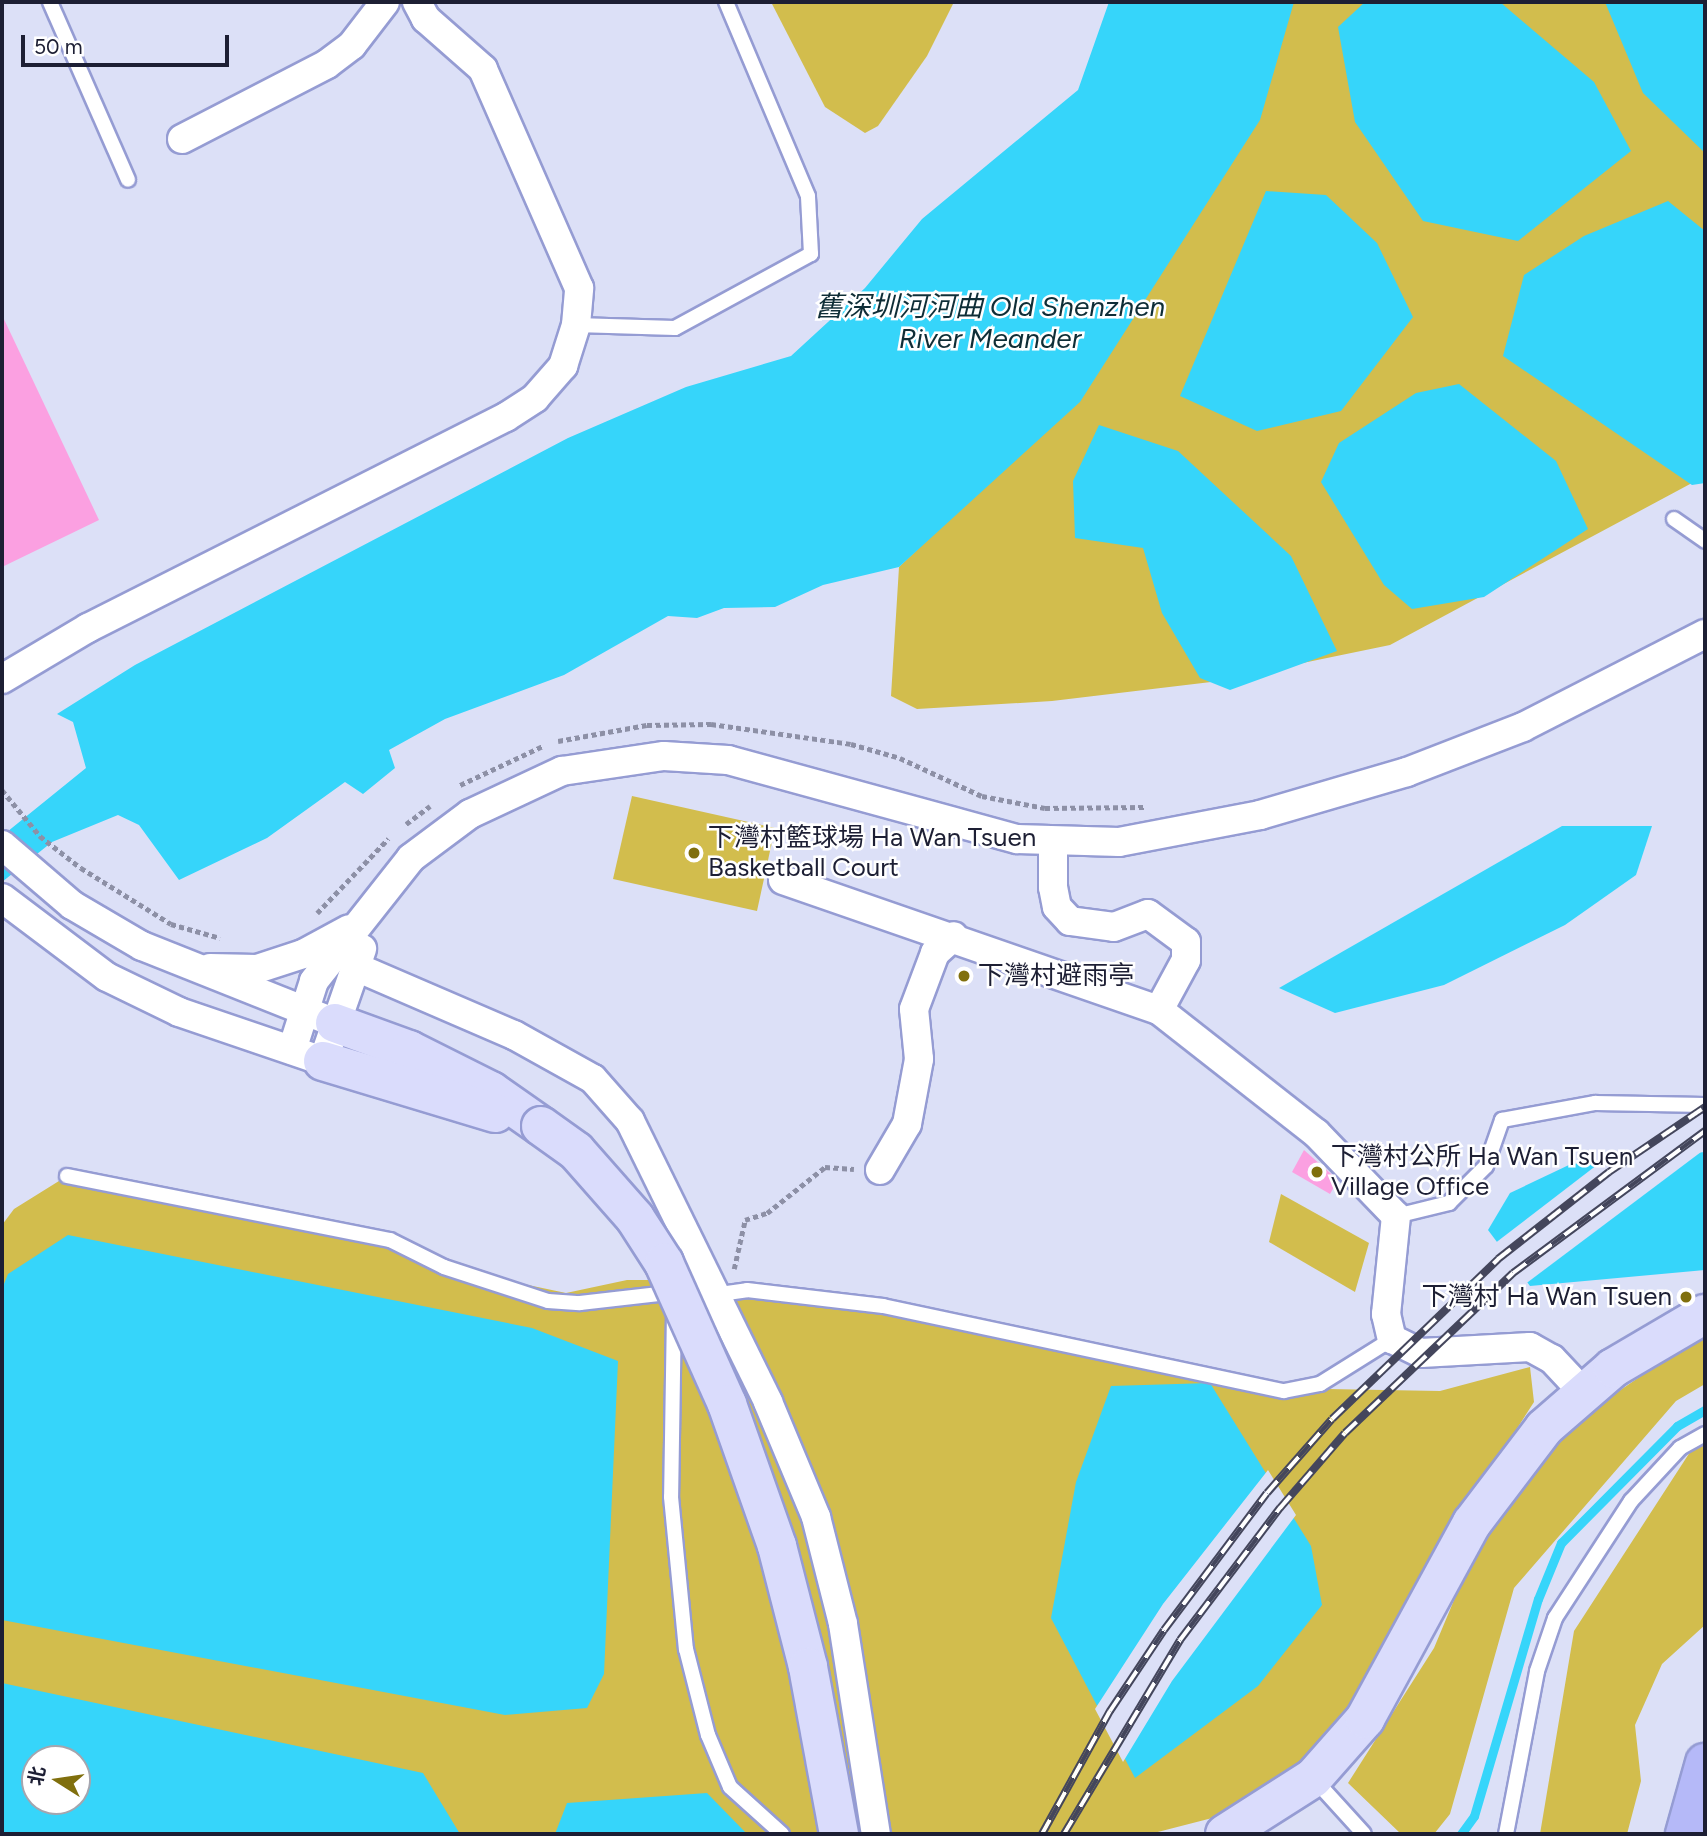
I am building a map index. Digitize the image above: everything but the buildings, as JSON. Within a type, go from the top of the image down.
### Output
[{"type":"main road","points":[[1685,1834],[1705,1763]]},
{"type":"street","points":[[182,139],[327,64],[352,45],[385,2]]},
{"type":"street","points":[[2,679],[88,628],[506,417],[535,398],[563,366],[576,325],[579,288],[483,69],[426,19],[417,2]]},
{"type":"street","points":[[320,1017],[314,981],[411,858],[470,814],[562,771],[664,756],[728,760],[988,832],[1053,844],[1154,837],[1260,815],[1406,772],[1523,727],[1705,634]]},
{"type":"street","points":[[1053,844],[1052,887],[1057,907],[1070,921],[1114,928],[1148,914],[1186,942],[1183,968],[1159,1010]]},
{"type":"street","points":[[2,845],[72,905],[142,946],[320,1017],[402,1068],[541,1126],[576,1151],[635,1218],[664,1263],[727,1404],[777,1546],[808,1667],[839,1834]]},
{"type":"street","points":[[783,880],[954,936],[1159,1010],[1316,1133],[1396,1216],[1387,1314],[1392,1339],[1421,1353],[1530,1347],[1552,1359],[1583,1392]]},
{"type":"street","points":[[2,898],[107,977],[179,1012],[307,1056],[402,1068]]},
{"type":"street","points":[[190,967],[257,969],[303,954],[345,933],[377,902]]},
{"type":"street","points":[[307,1056],[320,1017],[356,967],[377,902]]},
{"type":"street","points":[[880,1170],[907,1124],[919,1059],[914,1009],[935,953],[954,936]]},
{"type":"street","points":[[356,967],[514,1035],[593,1079],[630,1121],[708,1287],[768,1402],[816,1517],[843,1624],[876,1834]]},
{"type":"street","points":[[1226,1834],[1313,1778],[1383,1691],[1496,1487],[1583,1392],[1644,1348],[1705,1314]]},
{"type":"lane","points":[[50,2],[128,180]]},
{"type":"lane","points":[[576,325],[675,328],[811,254],[808,196],[726,2]]},
{"type":"lane","points":[[1674,519],[1705,541]]},
{"type":"lane","points":[[1396,1216],[1449,1203],[1486,1166],[1502,1120],[1595,1103],[1705,1104]]},
{"type":"lane","points":[[66,1176],[390,1240],[444,1267],[548,1301],[580,1303],[708,1287],[883,1306],[1284,1391],[1320,1384],[1392,1339]]},
{"type":"lane","points":[[675,1292],[671,1497],[686,1649],[708,1735],[730,1787],[782,1834]]},
{"type":"lane","points":[[1506,1834],[1537,1671],[1555,1618],[1631,1500],[1680,1448],[1705,1434]]},
{"type":"lane","points":[[1313,1778],[1364,1834]]},
{"type":"path","points":[[2,790],[40,836],[171,925],[227,940]]},
{"type":"path","points":[[310,919],[320,911]]},
{"type":"path","points":[[738,1249],[745,1220],[767,1213],[825,1167],[880,1170]]},
{"type":"shaded area","points":[[771,2],[954,2],[927,56],[878,126],[865,133],[825,107]]},
{"type":"shaded area","points":[[1289,2],[1705,2],[1705,476],[1390,645],[1211,682],[1052,701],[917,709],[891,696],[899,567],[1089,387]]},
{"type":"shaded area","name":"下灣村籃球場 Ha Wan Tsuen Basketball Court","points":[[632,796],[775,828],[757,911],[613,879]]},
{"type":"shaded area","points":[[67,1176],[390,1240],[444,1267],[566,1293],[627,1280],[660,1280],[883,1306],[1271,1388],[1440,1391],[1530,1367],[1534,1402],[1449,1534],[1351,1719],[1255,1807],[1150,1834],[2,1834],[2,1225],[14,1209]]},
{"type":"shaded area","points":[[1281,1194],[1369,1243],[1355,1292],[1269,1242]]},
{"type":"shaded area","points":[[1705,1338],[1705,1384],[1676,1401],[1514,1588],[1450,1814],[1434,1834],[1401,1834],[1348,1783],[1434,1648],[1475,1550],[1578,1419],[1685,1346]]},
{"type":"shaded area","points":[[1705,1444],[1705,1625],[1662,1664],[1635,1725],[1641,1781],[1627,1834],[1540,1834],[1574,1631],[1692,1449]]},
{"type":"water","name":"舊深圳河河曲 Old Shenzhen River Meander","points":[[1109,2],[1294,2],[1260,120],[1080,402],[899,567],[823,585],[775,607],[724,608],[697,618],[668,616],[564,675],[445,719],[389,750],[395,768],[363,794],[345,782],[267,838],[179,880],[139,825],[118,815],[52,842],[2,882],[2,836],[86,768],[73,722],[57,714],[135,665],[568,438],[686,387],[791,356],[865,288],[922,219],[1078,90]]},
{"type":"water","points":[[1365,2],[1500,2],[1594,82],[1631,151],[1518,241],[1423,221],[1355,122],[1338,27]]},
{"type":"water","points":[[1605,2],[1705,2],[1705,153],[1643,93]]},
{"type":"water","points":[[1266,191],[1326,195],[1377,243],[1413,317],[1341,411],[1257,431],[1180,396]]},
{"type":"water","points":[[1668,201],[1705,231],[1705,483],[1692,485],[1503,356],[1524,275],[1584,236]]},
{"type":"water","points":[[1459,384],[1556,461],[1588,529],[1484,597],[1412,609],[1384,585],[1321,482],[1339,443],[1416,393]]},
{"type":"water","points":[[1099,425],[1178,451],[1291,556],[1337,651],[1230,690],[1200,678],[1162,613],[1143,548],[1075,538],[1073,481]]},
{"type":"water","points":[[1562,826],[1652,826],[1636,875],[1565,925],[1444,985],[1335,1013],[1279,988]]},
{"type":"water","points":[[1705,1152],[1705,1270],[1530,1286],[1488,1230],[1510,1193],[1571,1164]]},
{"type":"water","points":[[68,1235],[532,1328],[618,1361],[604,1674],[587,1708],[505,1715],[2,1620],[2,1289],[8,1274]]},
{"type":"water","points":[[1210,1383],[1311,1546],[1322,1605],[1258,1686],[1135,1778],[1051,1618],[1076,1482],[1111,1386]]},
{"type":"water","points":[[2,1683],[423,1773],[460,1834],[2,1834]]},
{"type":"water","points":[[707,1793],[747,1834],[555,1834],[567,1803]]},
{"type":"pier","points":[[1705,1149],[1524,1285],[1494,1244],[1606,1158]]},
{"type":"pier","points":[[1268,1470],[1296,1515],[1172,1681],[1123,1762],[1095,1709],[1163,1604]]},
{"type":"waterway","points":[[1461,1834],[1474,1816],[1538,1599],[1561,1543],[1677,1426],[1705,1410]]},
{"type":"railway","points":[[1042,1834],[1110,1711],[1164,1630],[1267,1493],[1332,1419],[1498,1259],[1609,1172],[1705,1107]]},
{"type":"railway","points":[[1064,1834],[1180,1640],[1280,1508],[1345,1433],[1513,1273],[1705,1131]]},
{"type":"place","name":"下灣村籃球場 Ha Wan Tsuen Basketball Court","points":[[694,853]]},
{"type":"place","name":"下灣村避雨亭","points":[[964,976]]},
{"type":"place","name":"下灣村公所 Ha Wan Tsuen Village Office","points":[[1317,1172]]},
{"type":"place","name":"下灣村 Ha Wan Tsuen","points":[[1686,1297]]}]
